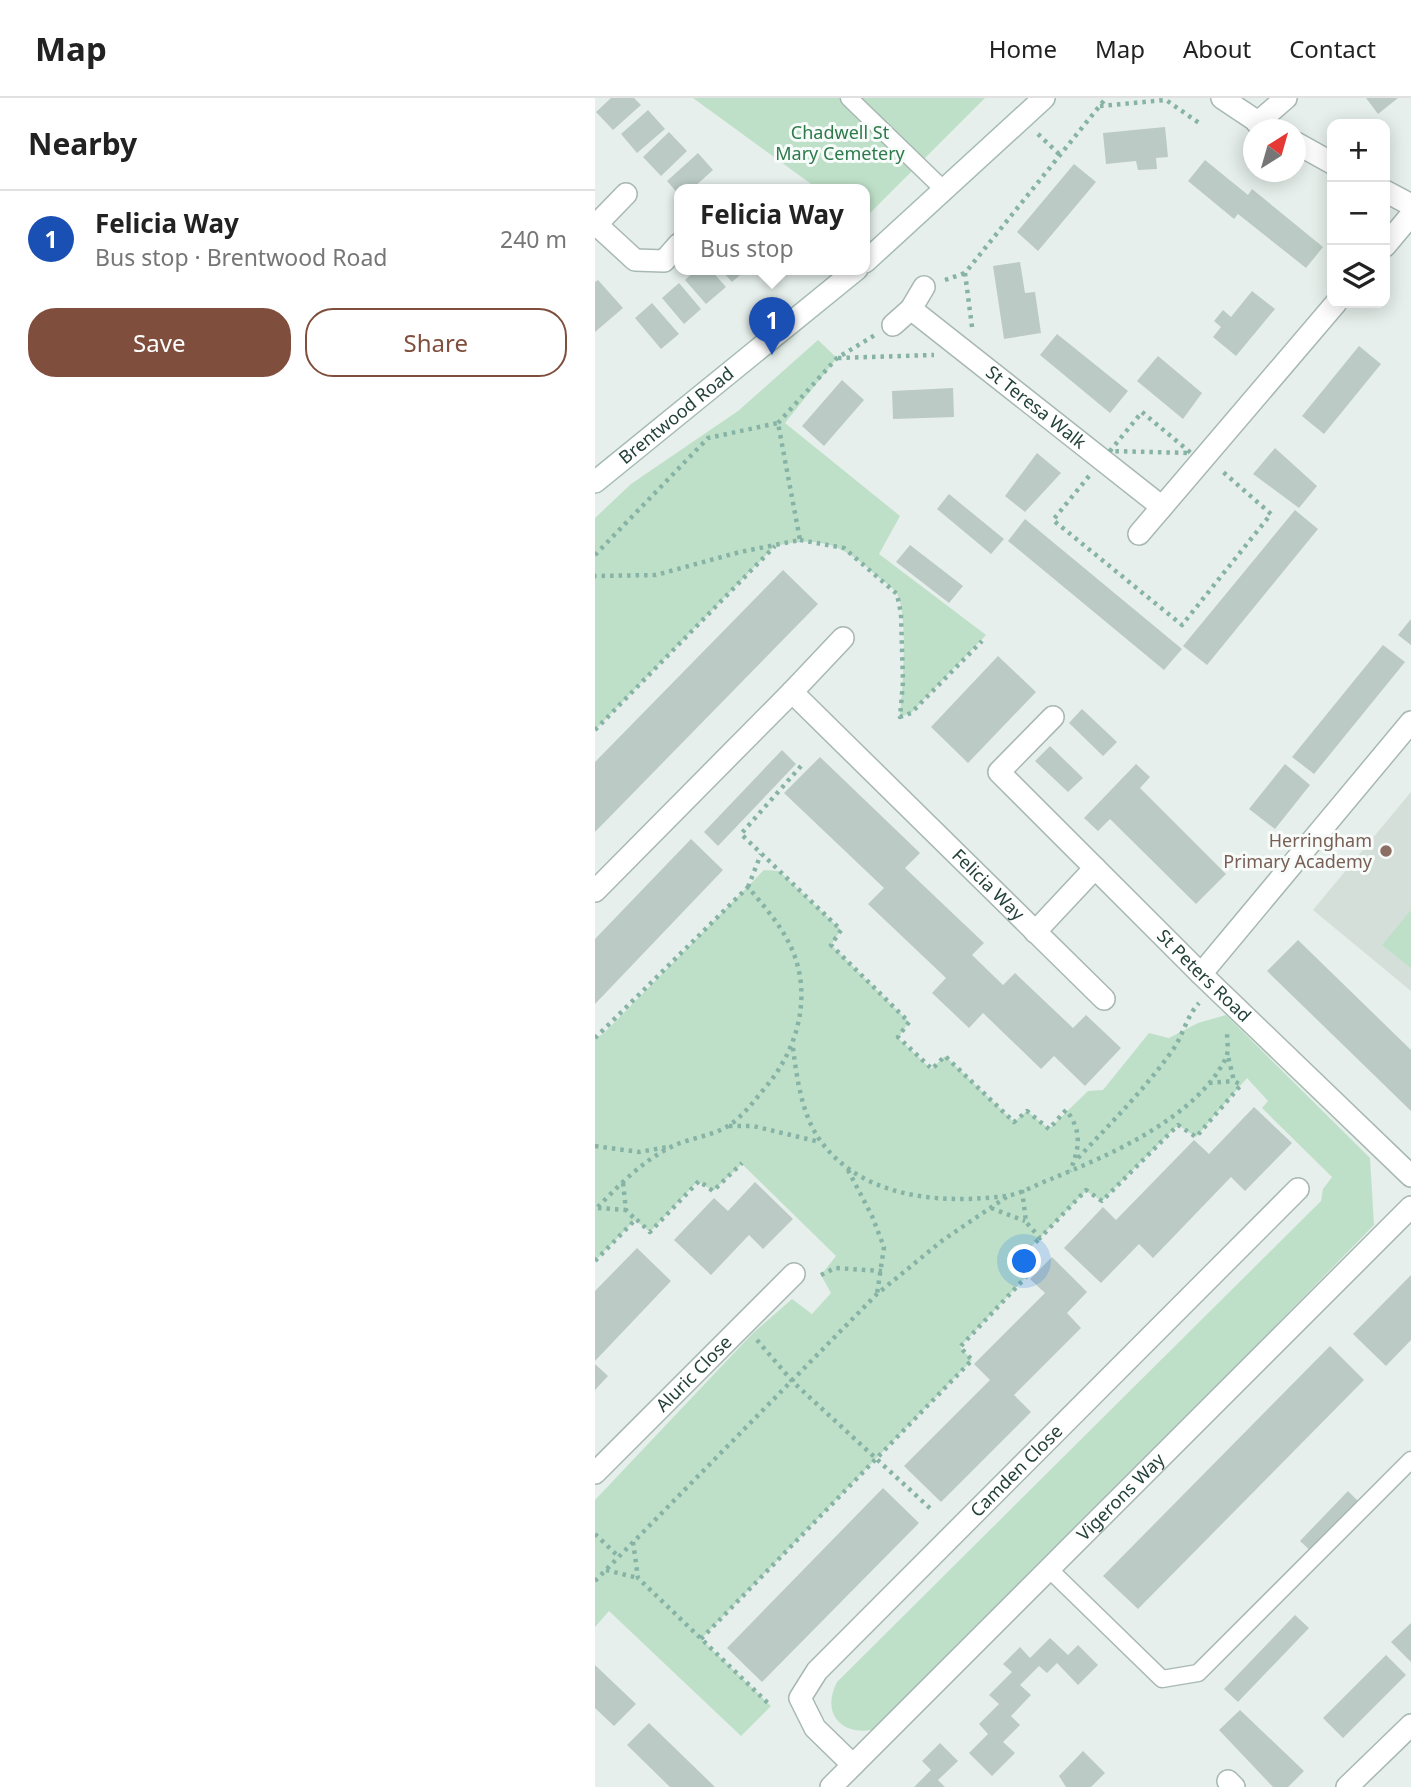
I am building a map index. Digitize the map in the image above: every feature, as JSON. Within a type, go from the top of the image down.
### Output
[{"type":"street","points":[[870,257],[1044,98]]},
{"type":"street","points":[[1222,98],[1254,119]]},
{"type":"street","points":[[1270,119],[1286,98]]},
{"type":"street","points":[[1306,149],[1327,160]]},
{"type":"street","points":[[626,194],[596,225],[635,260],[664,261],[674,250]]},
{"type":"street","points":[[1390,194],[1411,205]]},
{"type":"street","points":[[1386,245],[1411,215]]},
{"type":"street","name":"Brentwood Road","points":[[595,482],[849,275]]},
{"type":"street","points":[[893,325],[911,309],[924,287]]},
{"type":"street","points":[[1139,534],[1332,308]]},
{"type":"street","name":"St Teresa Walk","points":[[911,309],[972,347],[1162,507]]},
{"type":"street","points":[[595,891],[843,638]]},
{"type":"street","name":"Felicia Way","points":[[792,692],[1104,999]]},
{"type":"street","name":"St Peters Road","points":[[1053,717],[999,772],[1201,974],[1411,1177]]},
{"type":"street","points":[[1201,974],[1411,722]]},
{"type":"street","name":"Felicia Way","points":[[1035,932],[1095,868]]},
{"type":"street","name":"Camden Close","points":[[853,1765],[815,1728],[800,1698],[817,1671],[1298,1189]]},
{"type":"street","name":"Vigerons Way","points":[[831,1787],[1411,1207]]},
{"type":"street","name":"Aluric Close","points":[[595,1473],[794,1273]]},
{"type":"street","points":[[1347,1787],[1411,1725]]},
{"type":"lane","points":[[849,98],[944,190]]},
{"type":"lane","points":[[1050,1570],[1161,1679],[1198,1673],[1411,1460]]},
{"type":"path","points":[[837,358],[972,347],[965,272],[1106,98]]},
{"type":"path","points":[[1100,106],[1166,100],[1199,123]]},
{"type":"path","points":[[1033,129],[1060,155]]},
{"type":"path","points":[[595,555],[708,438],[778,423],[837,358],[893,325]]},
{"type":"path","points":[[1099,442],[1110,451],[1191,453],[1142,412],[1110,451]]},
{"type":"path","points":[[778,423],[800,540]]},
{"type":"path","points":[[595,576],[656,575],[800,540],[843,548],[897,594],[901,614],[903,682],[900,717],[911,713],[982,641]]},
{"type":"path","points":[[595,730],[775,546]]},
{"type":"path","points":[[801,766],[741,834],[841,930],[831,945],[909,1022],[898,1037],[932,1069],[945,1056],[1014,1122],[1027,1111],[1049,1129],[1066,1110],[1074,1121],[1080,1140],[1070,1171]]},
{"type":"path","points":[[595,1038],[748,887],[761,854]]},
{"type":"path","points":[[748,887],[778,924],[796,958],[801,1000],[793,1047],[804,1105],[821,1143],[848,1169],[896,1193],[925,1198],[1009,1196]]},
{"type":"path","points":[[1075,1161],[1141,1093],[1178,1043],[1190,1012],[1206,996]]},
{"type":"path","points":[[1227,1028],[1228,1055],[1234,1081]]},
{"type":"path","points":[[729,1126],[750,1106],[793,1047]]},
{"type":"path","points":[[595,1581],[877,1294],[943,1240],[1009,1196],[1070,1171],[1142,1135],[1182,1109],[1209,1083],[1228,1055]]},
{"type":"path","points":[[701,1639],[972,1360],[960,1348],[1026,1277],[1013,1264],[1086,1190],[1102,1201],[1178,1125],[1196,1137],[1241,1085],[1234,1081],[1209,1083]]},
{"type":"path","points":[[595,1146],[639,1152],[672,1146],[729,1126],[753,1126],[821,1143]]},
{"type":"path","points":[[596,1209],[623,1182],[672,1146]]},
{"type":"path","points":[[623,1182],[626,1209],[650,1232],[699,1181],[713,1191],[742,1163]]},
{"type":"path","points":[[848,1169],[884,1247],[877,1294]]},
{"type":"path","points":[[1021,1191],[1026,1222]]},
{"type":"path","points":[[991,1208],[1026,1222],[1039,1238]]},
{"type":"path","points":[[596,1209],[626,1209]]},
{"type":"path","points":[[595,1261],[636,1219]]},
{"type":"path","points":[[821,1275],[835,1268],[882,1271]]},
{"type":"path","points":[[752,1334],[793,1382],[933,1511]]},
{"type":"path","points":[[595,1534],[619,1556]]},
{"type":"path","points":[[633,1541],[638,1578]]},
{"type":"path","points":[[606,1570],[638,1578],[771,1706]]},
{"type":"shaded area","name":"Herringham Primary Academy","points":[[1411,792],[1411,991],[1313,910]]},
{"type":"green space","name":"Chadwell St Mary Cemetery","points":[[693,98],[985,98],[870,213],[870,184],[811,184]]},
{"type":"green space","points":[[818,340],[837,358],[785,423],[900,516],[879,554],[986,635],[911,713],[900,717],[904,636],[901,604],[895,591],[865,565],[831,545],[806,542],[775,546],[595,730],[595,518],[631,484],[738,411]]},
{"type":"green space","points":[[764,870],[779,871],[841,930],[831,945],[909,1022],[898,1038],[931,1069],[945,1056],[1014,1122],[1027,1111],[1049,1129],[1088,1091],[1103,1090],[1149,1033],[1169,1038],[1198,1023],[1226,1015],[1370,1158],[1374,1225],[884,1726],[871,1730],[849,1728],[841,1724],[835,1716],[832,1695],[837,1682],[1321,1201],[1323,1189],[1332,1177],[1262,1108],[1268,1101],[1247,1078],[1196,1137],[1178,1125],[1102,1201],[1086,1191],[1014,1264],[1026,1277],[960,1347],[972,1360],[701,1639],[771,1706],[741,1736],[609,1611],[595,1627],[595,1500],[752,1334],[792,1299],[812,1314],[831,1293],[821,1275],[836,1256],[742,1164],[713,1191],[698,1181],[650,1232],[635,1220],[595,1261],[595,1038],[603,1034]]},
{"type":"green space","points":[[1411,910],[1411,968],[1382,945]]},
{"type":"building","points":[[611,98],[634,98],[641,105],[613,130],[596,112]]},
{"type":"building","points":[[1366,98],[1398,98],[1378,114]]},
{"type":"building","points":[[648,110],[665,129],[637,153],[621,134]]},
{"type":"building","points":[[1165,127],[1168,157],[1156,158],[1157,169],[1138,170],[1136,161],[1106,164],[1103,133]]},
{"type":"building","points":[[669,132],[687,151],[661,176],[643,157]]},
{"type":"building","points":[[698,153],[713,170],[698,184],[674,184],[674,189],[667,181]]},
{"type":"building","points":[[1205,160],[1248,195],[1252,189],[1323,247],[1306,268],[1238,214],[1234,219],[1188,181]]},
{"type":"building","points":[[1074,164],[1096,182],[1038,251],[1017,232]]},
{"type":"building","points":[[1020,262],[1025,293],[1035,292],[1041,333],[1004,339],[993,266]]},
{"type":"building","points":[[690,275],[715,275],[726,287],[706,304],[685,280]]},
{"type":"building","points":[[726,275],[740,275],[732,282]]},
{"type":"building","points":[[598,280],[623,308],[595,332],[595,282]]},
{"type":"building","points":[[679,283],[701,309],[684,324],[662,298]]},
{"type":"building","points":[[1252,291],[1275,309],[1236,356],[1213,337],[1221,327],[1214,321],[1223,310],[1231,317]]},
{"type":"building","points":[[652,303],[679,334],[661,349],[635,318]]},
{"type":"building","points":[[1057,334],[1128,391],[1110,413],[1040,355]]},
{"type":"building","points":[[1359,346],[1381,364],[1324,434],[1302,416]]},
{"type":"building","points":[[1158,356],[1202,393],[1183,419],[1137,381]]},
{"type":"building","points":[[842,380],[864,400],[824,446],[802,426]]},
{"type":"building","points":[[953,388],[954,417],[893,419],[892,391]]},
{"type":"building","points":[[1275,448],[1317,486],[1299,508],[1253,474]]},
{"type":"building","points":[[1037,453],[1061,473],[1025,512],[1005,496]]},
{"type":"building","points":[[949,494],[1004,539],[991,554],[937,509]]},
{"type":"building","points":[[1295,510],[1318,529],[1207,665],[1183,646]]},
{"type":"building","points":[[1025,519],[1182,649],[1164,670],[1008,541]]},
{"type":"building","points":[[910,545],[963,586],[949,603],[896,562]]},
{"type":"building","points":[[783,570],[818,604],[595,832],[595,762]]},
{"type":"building","points":[[1411,619],[1411,645],[1398,635]]},
{"type":"building","points":[[1383,645],[1405,662],[1314,774],[1292,757]]},
{"type":"building","points":[[998,656],[1036,692],[968,763],[931,727]]},
{"type":"building","points":[[1082,709],[1117,742],[1103,756],[1069,723]]},
{"type":"building","points":[[1050,746],[1083,778],[1068,792],[1035,761]]},
{"type":"building","points":[[782,750],[796,764],[718,846],[704,832]]},
{"type":"building","points":[[820,757],[920,853],[905,868],[984,943],[972,955],[1003,985],[1015,973],[1073,1028],[1086,1015],[1121,1048],[1085,1086],[1054,1056],[1041,1069],[983,1013],[969,1028],[932,993],[946,978],[868,904],[884,888],[784,793]]},
{"type":"building","points":[[1136,764],[1150,777],[1140,788],[1226,874],[1196,904],[1110,819],[1098,831],[1084,818]]},
{"type":"building","points":[[1285,764],[1310,785],[1275,829],[1249,809]]},
{"type":"building","points":[[691,839],[723,870],[595,1004],[595,939]]},
{"type":"building","points":[[1298,940],[1411,1050],[1411,1111],[1267,971]]},
{"type":"building","points":[[1254,1107],[1292,1143],[1245,1191],[1231,1177],[1153,1258],[1139,1244],[1101,1283],[1064,1248],[1103,1207],[1116,1220],[1194,1140],[1209,1154]]},
{"type":"building","points":[[755,1182],[793,1219],[763,1249],[749,1235],[711,1275],[674,1240],[714,1198],[728,1211]]},
{"type":"building","points":[[637,1248],[671,1281],[595,1361],[595,1291]]},
{"type":"building","points":[[1052,1257],[1087,1292],[1067,1313],[1081,1328],[1014,1395],[1031,1412],[941,1502],[904,1466],[990,1380],[974,1364],[1045,1293],[1030,1279]]},
{"type":"building","points":[[1411,1275],[1411,1340],[1386,1366],[1353,1334]]},
{"type":"building","points":[[1330,1346],[1364,1380],[1138,1609],[1103,1576]]},
{"type":"building","points":[[595,1364],[608,1376],[595,1390]]},
{"type":"building","points":[[883,1488],[919,1523],[762,1682],[727,1648]]},
{"type":"building","points":[[1348,1491],[1362,1505],[1314,1554],[1300,1541]]},
{"type":"building","points":[[1295,1615],[1309,1628],[1238,1702],[1224,1689]]},
{"type":"building","points":[[1411,1623],[1411,1662],[1391,1642]]},
{"type":"building","points":[[1050,1638],[1068,1655],[1078,1645],[1098,1665],[1078,1685],[1057,1663],[1047,1673],[1039,1666],[1020,1685],[1031,1695],[1011,1716],[1020,1725],[1003,1742],[1015,1753],[992,1776],[969,1753],[988,1734],[979,1724],[999,1704],[989,1695],[1012,1672],[1003,1664],[1020,1647],[1030,1658]]},
{"type":"building","points":[[1386,1655],[1406,1675],[1343,1738],[1323,1718]]},
{"type":"building","points":[[595,1665],[636,1704],[614,1726],[595,1708]]},
{"type":"building","points":[[1240,1710],[1304,1771],[1288,1787],[1273,1787],[1219,1730]]},
{"type":"building","points":[[649,1723],[715,1787],[670,1787],[627,1745]]},
{"type":"building","points":[[940,1743],[958,1761],[938,1780],[945,1787],[914,1787],[931,1770],[922,1761]]},
{"type":"building","points":[[1083,1751],[1105,1773],[1091,1787],[1066,1787],[1059,1776]]},
{"type":"place","name":"Felicia Way","points":[[772,355]]},
{"type":"place","name":"Herringham Primary Academy","points":[[1386,851]]}]
